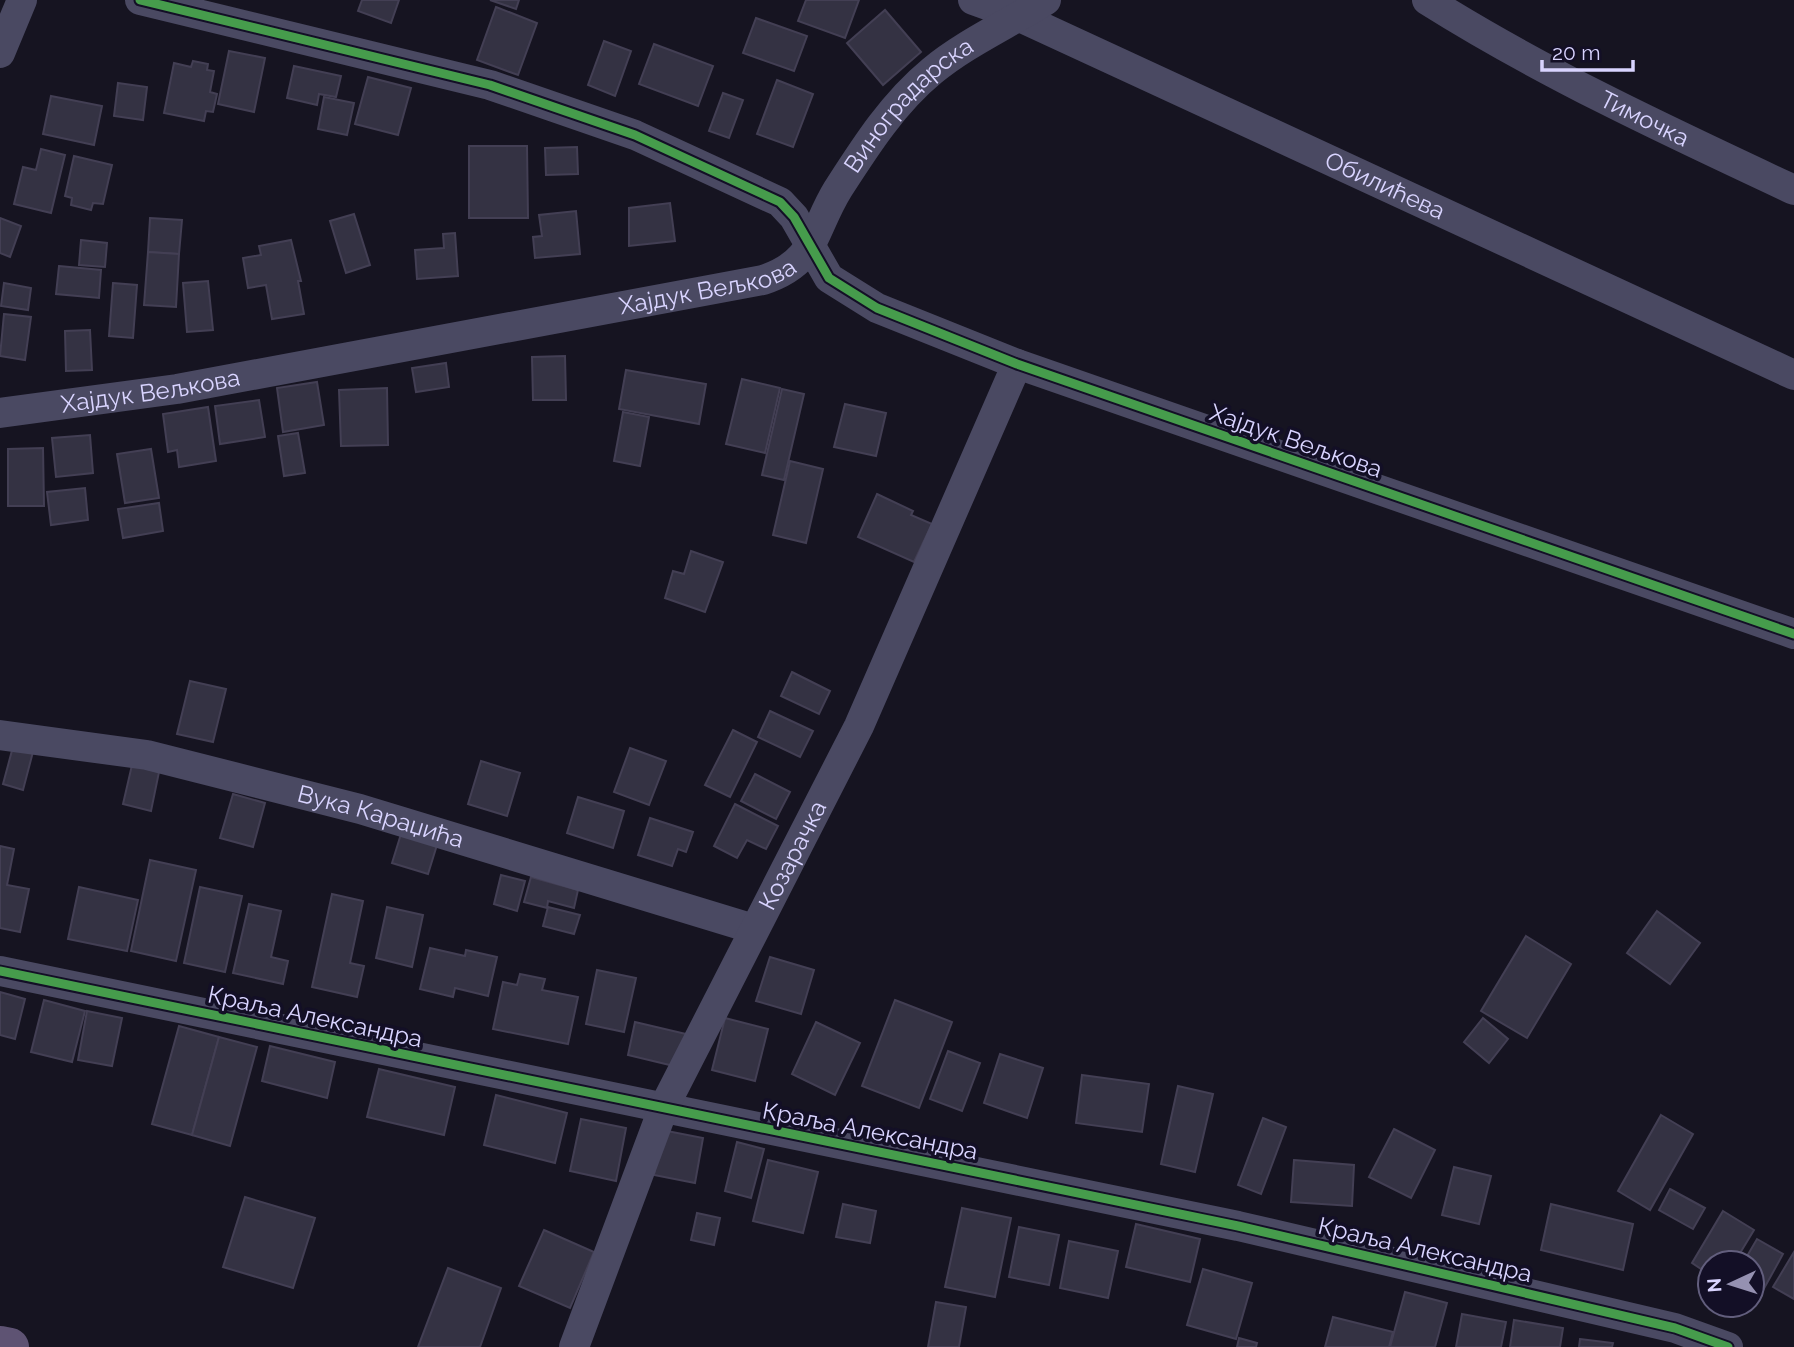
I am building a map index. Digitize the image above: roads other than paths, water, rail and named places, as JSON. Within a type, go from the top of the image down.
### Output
[{"type":"main road","points":[[0,1345],[10,1347]]},
{"type":"street","points":[[0,53],[22,0]]},
{"type":"street","points":[[140,0],[490,85],[635,135],[780,202],[794,217],[810,247]]},
{"type":"street","name":"Обилићева","points":[[973,0],[1020,17],[1794,375]]},
{"type":"street","name":"Виноградарска","points":[[810,247],[836,192],[898,104],[933,70],[1046,0]]},
{"type":"street","name":"Тимочка","points":[[1427,0],[1471,28],[1680,137],[1794,190]]},
{"type":"street","name":"Хајдук Вељкова","points":[[0,413],[177,389],[763,279],[792,269],[810,247],[829,278],[855,296],[877,308],[1017,364],[1794,634]]},
{"type":"street","name":"Козарачка","points":[[574,1347],[663,1109],[859,726],[1017,364]]},
{"type":"street","name":"Вука Караџића","points":[[0,735],[147,755],[360,809],[754,929]]},
{"type":"street","name":"Краља Александра","points":[[0,971],[1238,1226],[1673,1338],[1728,1347]]}]
